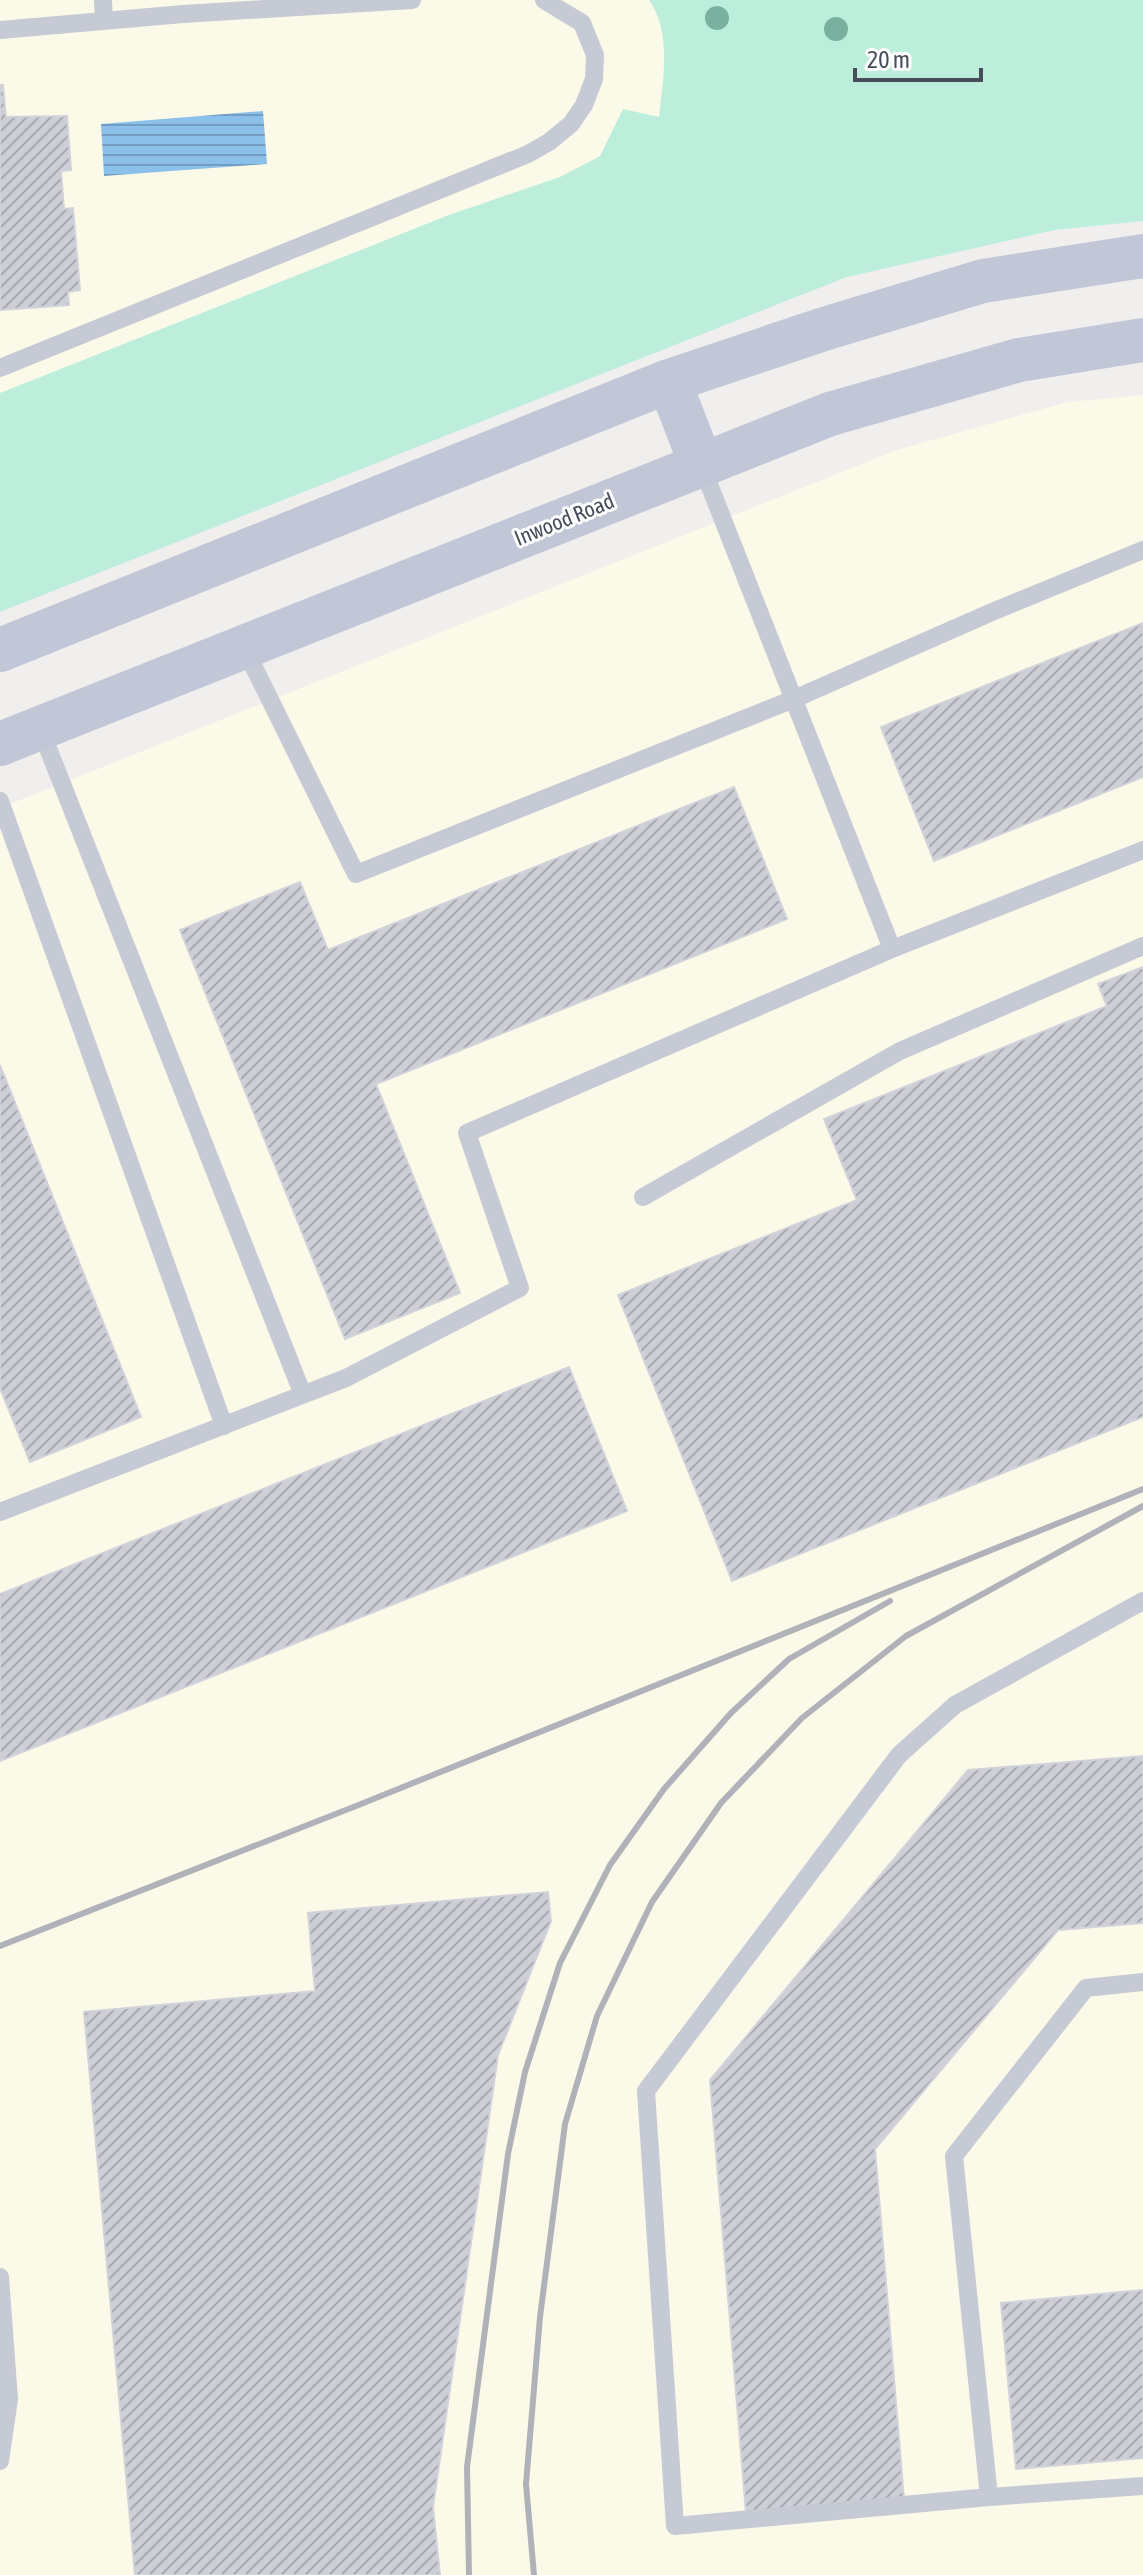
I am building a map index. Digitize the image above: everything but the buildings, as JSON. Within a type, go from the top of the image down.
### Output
[{"type":"main road","points":[[0,650],[669,381],[824,329],[983,281],[1143,256]]},
{"type":"main road","name":"Inwood Road","points":[[0,744],[830,414],[1019,360],[1143,340]]},
{"type":"main road","points":[[669,381],[701,464]]},
{"type":"lane","points":[[103,0],[104,21]]},
{"type":"lane","points":[[0,30],[104,21],[183,7],[412,0]]},
{"type":"lane","points":[[0,368],[528,154],[549,142],[571,124],[584,105],[594,79],[595,55],[582,23],[544,0]]},
{"type":"lane","points":[[701,464],[892,949]]},
{"type":"lane","points":[[244,647],[356,874],[794,699],[1143,550]]},
{"type":"lane","points":[[40,728],[303,1395]]},
{"type":"lane","points":[[0,801],[224,1426]]},
{"type":"lane","points":[[0,1512],[346,1378],[520,1288],[467,1133],[892,949],[1143,850]]},
{"type":"lane","points":[[643,1197],[900,1051],[1143,946]]},
{"type":"lane","points":[[1143,1601],[955,1705],[899,1755],[646,2091],[675,2526],[1143,2486]]},
{"type":"lane","points":[[989,2497],[954,2156],[1086,1988],[1143,1982]]},
{"type":"lane","points":[[0,2277],[9,2399],[0,2461]]},
{"type":"shaded area","points":[[0,0],[1143,0],[936,232],[0,601]]},
{"type":"shaded area","points":[[1143,395],[1143,2575],[0,2575],[0,808],[897,450],[1068,402]]},
{"type":"green space","points":[[649,0],[1143,0],[1143,221],[1055,230],[847,277],[0,612],[0,393],[449,215],[560,177],[600,156],[623,109],[659,117],[664,72],[663,41],[661,27]]},
{"type":"water","points":[[263,111],[267,164],[104,176],[101,124]]},
{"type":"railway","points":[[0,1946],[1143,1489]]},
{"type":"railway","points":[[534,2575],[526,2484],[540,2317],[565,2124],[597,2016],[652,1902],[721,1803],[802,1718],[906,1636],[1143,1506]]},
{"type":"railway","points":[[469,2575],[467,2467],[508,2154],[525,2072],[560,1963],[610,1865],[664,1789],[731,1713],[789,1659],[890,1601]]}]
